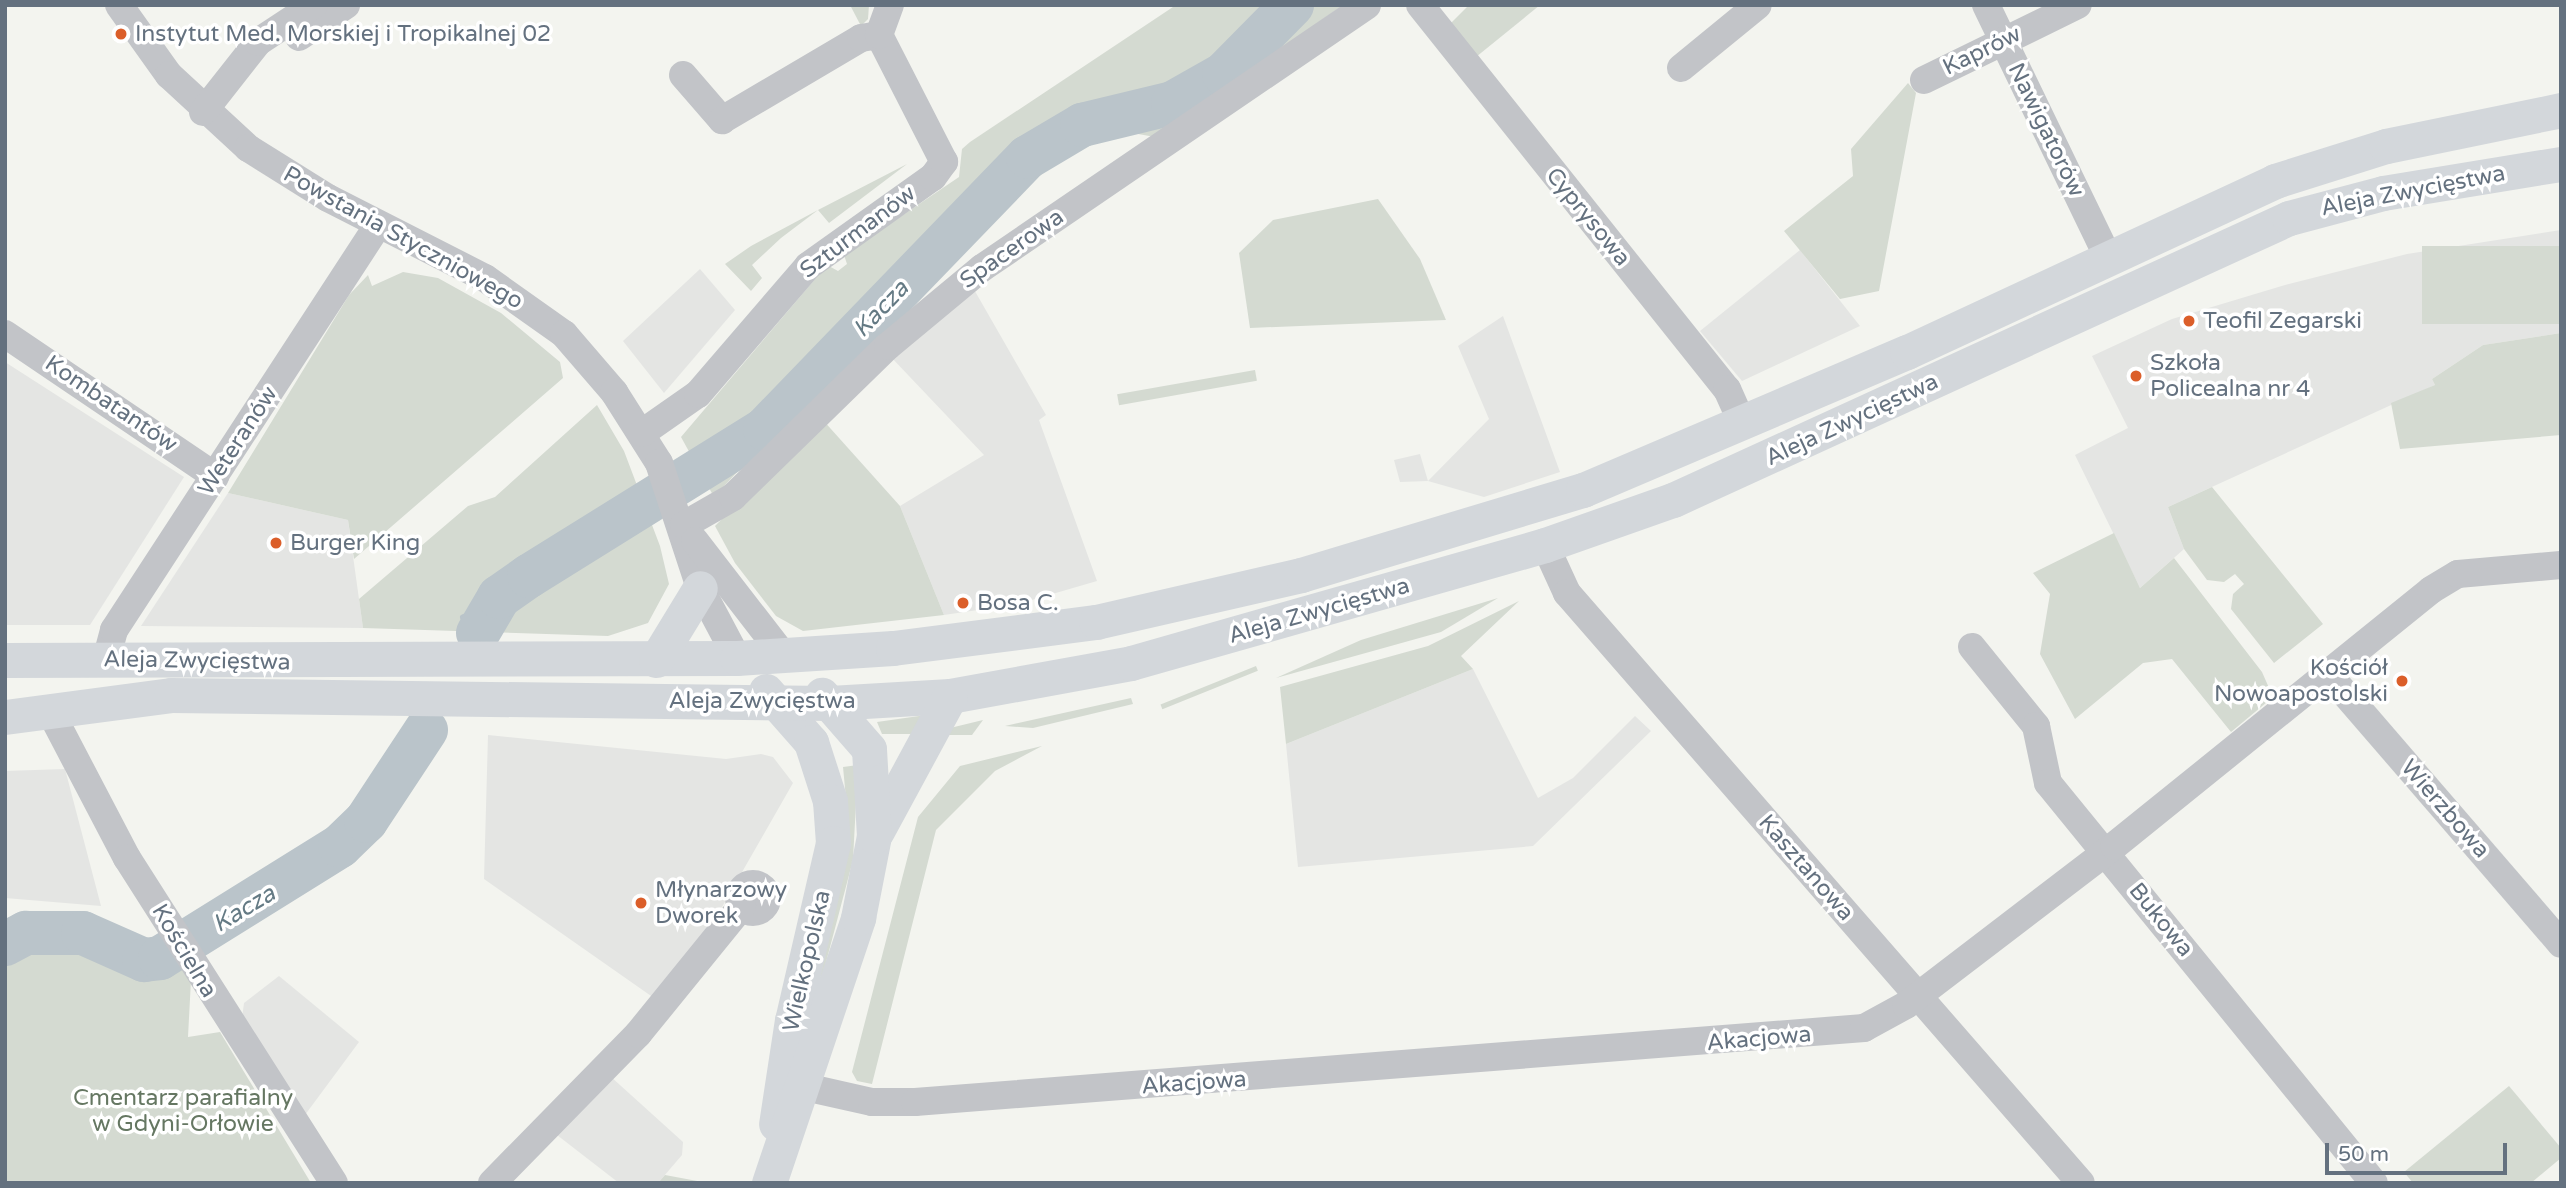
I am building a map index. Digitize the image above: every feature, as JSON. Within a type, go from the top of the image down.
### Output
[{"type":"main road","name":"Aleja Zwycięstwa","points":[[5,660],[737,658],[872,649],[1096,622],[1301,575],[1583,490],[1743,425],[2214,205],[2334,161],[2561,110]]},
{"type":"main road","name":"Aleja Zwycięstwa","points":[[5,717],[171,695],[777,704],[950,696],[1196,647],[1545,545],[1783,453],[2289,218],[2383,192],[2561,164]]},
{"type":"main road","points":[[656,660],[700,588]]},
{"type":"main road","points":[[811,742],[830,703],[872,649]]},
{"type":"main road","points":[[777,704],[786,665],[783,655]]},
{"type":"main road","name":"Powstania Styczniowego","points":[[783,655],[830,703]]},
{"type":"main road","name":"Powstania Styczniowego","points":[[737,658],[777,704]]},
{"type":"main road","name":"Wielkopolska","points":[[874,836],[950,696]]},
{"type":"main road","name":"Wielkopolska","points":[[768,1183],[805,1087],[858,918],[874,836],[869,749],[830,703]]},
{"type":"main road","name":"Wielkopolska","points":[[768,1183],[792,1020],[833,843],[830,801],[811,742],[777,704]]},
{"type":"street","name":"Powstania Styczniowego","points":[[119,5],[203,112],[287,175],[378,225],[485,278],[564,334],[642,433],[659,463],[682,521],[700,588],[737,658]]},
{"type":"street","points":[[203,112],[233,81],[258,42],[314,5]]},
{"type":"street","points":[[233,81],[346,5]]},
{"type":"street","name":"Spacerowa","points":[[682,521],[733,497],[888,346],[982,268],[1367,5]]},
{"type":"street","points":[[1681,68],[1758,5]]},
{"type":"street","name":"Nawigatorów","points":[[1986,5],[2107,255]]},
{"type":"street","name":"Kaprów","points":[[1924,80],[2078,5]]},
{"type":"street","points":[[683,75],[722,120],[860,38],[879,35],[888,6]]},
{"type":"street","name":"Cyprysowa","points":[[1423,9],[1727,389],[1743,425]]},
{"type":"street","name":"Szturmanów","points":[[642,433],[698,394],[808,266],[933,177],[944,162],[879,35]]},
{"type":"street","name":"Weteranów","points":[[106,660],[114,631],[378,225]]},
{"type":"street","name":"Kombatantów","points":[[5,334],[215,476]]},
{"type":"street","name":"Powstania Styczniowego","points":[[682,521],[783,655]]},
{"type":"street","name":"Kasztanowa","points":[[1545,545],[1567,593],[2081,1183]]},
{"type":"street","name":"Akacjowa","points":[[805,1087],[872,1102],[915,1102],[1846,1032],[1884,1020],[1919,996],[2458,574],[2561,565]]},
{"type":"street","name":"Bukowa","points":[[1972,648],[2036,726],[2048,783],[2374,1183]]},
{"type":"street","name":"Wierzbowa","points":[[2329,675],[2561,944]]},
{"type":"street","name":"Kościelna","points":[[50,711],[107,824],[174,934],[334,1183]]},
{"type":"street","points":[[492,1183],[638,1034],[742,906]]},
{"type":"shaded area","points":[[2561,230],[2561,333],[2483,345],[2432,379],[2435,385],[2168,507],[2184,549],[2140,588],[2075,455],[2128,428],[2092,356],[2172,319],[2285,285],[2407,254]]},
{"type":"shaded area","points":[[1800,250],[1860,326],[1742,381],[1700,331]]},
{"type":"shaded area","points":[[700,269],[735,310],[664,393],[623,341]]},
{"type":"shaded area","points":[[972,286],[1046,415],[1039,420],[1097,581],[1018,604],[944,615],[900,506],[984,455],[890,356]]},
{"type":"shaded area","points":[[1503,316],[1560,472],[1484,497],[1428,481],[1489,419],[1458,346]]},
{"type":"shaded area","points":[[5,362],[184,477],[90,625],[5,625]]},
{"type":"shaded area","points":[[1420,454],[1428,481],[1400,482],[1394,460]]},
{"type":"shaded area","points":[[228,493],[348,520],[363,628],[141,626]]},
{"type":"shaded area","points":[[1473,669],[1538,798],[1573,778],[1635,716],[1651,731],[1533,846],[1298,867],[1286,744]]},
{"type":"shaded area","points":[[488,735],[726,759],[761,754],[773,757],[793,783],[722,907],[654,998],[484,879]]},
{"type":"shaded area","points":[[65,769],[101,906],[5,898],[5,771]]},
{"type":"shaded area","points":[[279,976],[359,1042],[302,1119],[242,1018],[244,1003]]},
{"type":"shaded area","points":[[610,1076],[683,1142],[682,1155],[658,1183],[619,1183],[557,1135]]},
{"type":"green space","points":[[850,5],[869,5],[868,19],[861,26]]},
{"type":"green space","points":[[1176,5],[1285,5],[1234,57],[1188,87],[1080,111],[1007,161],[982,185],[960,220],[966,231],[953,255],[880,318],[714,497],[681,437],[827,265],[838,271],[847,264],[844,255],[959,177],[962,149],[970,142]]},
{"type":"green space","points":[[1299,5],[1343,5],[1155,137],[1110,129],[1176,108],[1223,82]]},
{"type":"green space","points":[[1469,5],[1540,5],[1476,57],[1450,24]]},
{"type":"green space","points":[[1908,83],[1916,93],[1879,291],[1840,299],[1784,231],[1853,176],[1851,149]]},
{"type":"green space","points":[[907,164],[829,223],[818,210]]},
{"type":"green space","points":[[1378,199],[1420,259],[1446,320],[1250,328],[1239,253],[1273,220]]},
{"type":"green space","points":[[818,210],[781,238],[752,265],[762,278],[751,291],[725,264],[751,246]]},
{"type":"green space","points":[[2422,246],[2561,246],[2561,324],[2422,324]]},
{"type":"green space","points":[[403,272],[438,278],[501,313],[560,362],[563,378],[354,559],[348,520],[228,493],[349,295],[368,275],[372,286]]},
{"type":"green space","points":[[2561,333],[2561,435],[2400,449],[2391,403],[2435,385],[2432,379],[2483,345]]},
{"type":"green space","points":[[1255,370],[1257,381],[1119,405],[1117,394]]},
{"type":"green space","points":[[597,405],[624,451],[660,546],[669,584],[648,623],[608,636],[363,628],[359,599],[468,506],[495,497]]},
{"type":"green space","points":[[822,419],[900,506],[944,615],[803,631],[776,616],[735,563],[715,526]]},
{"type":"green space","points":[[2212,487],[2323,624],[2274,663],[2231,609],[2233,594],[2244,584],[2235,574],[2224,582],[2207,580],[2184,549],[2168,507]]},
{"type":"green space","points":[[2114,533],[2140,588],[2174,558],[2262,672],[2273,697],[2231,732],[2172,659],[2143,663],[2075,719],[2040,654],[2050,594],[2033,573]]},
{"type":"green space","points":[[1498,598],[1441,632],[1276,678],[1361,640]]},
{"type":"green space","points":[[1519,601],[1461,656],[1473,669],[1286,744],[1280,687],[1428,646]]},
{"type":"green space","points":[[1256,666],[1258,671],[1162,709],[1161,705]]},
{"type":"green space","points":[[1131,698],[1133,704],[1033,728],[1005,726]]},
{"type":"green space","points":[[926,715],[913,734],[882,734],[877,722]]},
{"type":"green space","points":[[983,720],[972,735],[941,735],[946,729]]},
{"type":"green space","points":[[1042,746],[995,771],[936,830],[872,1084],[857,1081],[852,1072],[918,817],[960,766]]},
{"type":"green space","points":[[858,765],[853,860],[810,1023],[850,841],[843,767]]},
{"type":"green space","name":"Cmentarz parafialny w Gdyni-Orłowie","points":[[41,937],[83,937],[138,967],[156,969],[176,957],[191,980],[188,1037],[220,1032],[311,1183],[5,1183],[5,951]]},
{"type":"green space","points":[[2509,1086],[2561,1148],[2561,1158],[2531,1183],[2413,1183],[2404,1172]]},
{"type":"green space","points":[[665,1175],[708,1183],[658,1183]]},
{"type":"waterway","name":"Kacza","points":[[478,633],[499,597],[765,429],[1028,157],[1082,125],[1173,103],[1224,74],[1292,5]]},
{"type":"waterway","points":[[463,617],[493,608]]},
{"type":"waterway","name":"Kacza","points":[[5,944],[26,933],[83,933],[144,960],[160,958],[340,846],[366,821],[426,730]]},
{"type":"place","name":"Instytut Med. Morskiej i Tropikalnej 02","points":[[121,34]]},
{"type":"place","name":"Teofil Zegarski","points":[[2189,321]]},
{"type":"place","name":"Szkoła Policealna nr 4","points":[[2136,376]]},
{"type":"place","name":"Burger King","points":[[276,543]]},
{"type":"place","name":"Bosa C.","points":[[963,603]]},
{"type":"place","name":"Kościół Nowoapostolski","points":[[2402,681]]},
{"type":"place","name":"Młynarzowy Dworek","points":[[641,903]]}]
